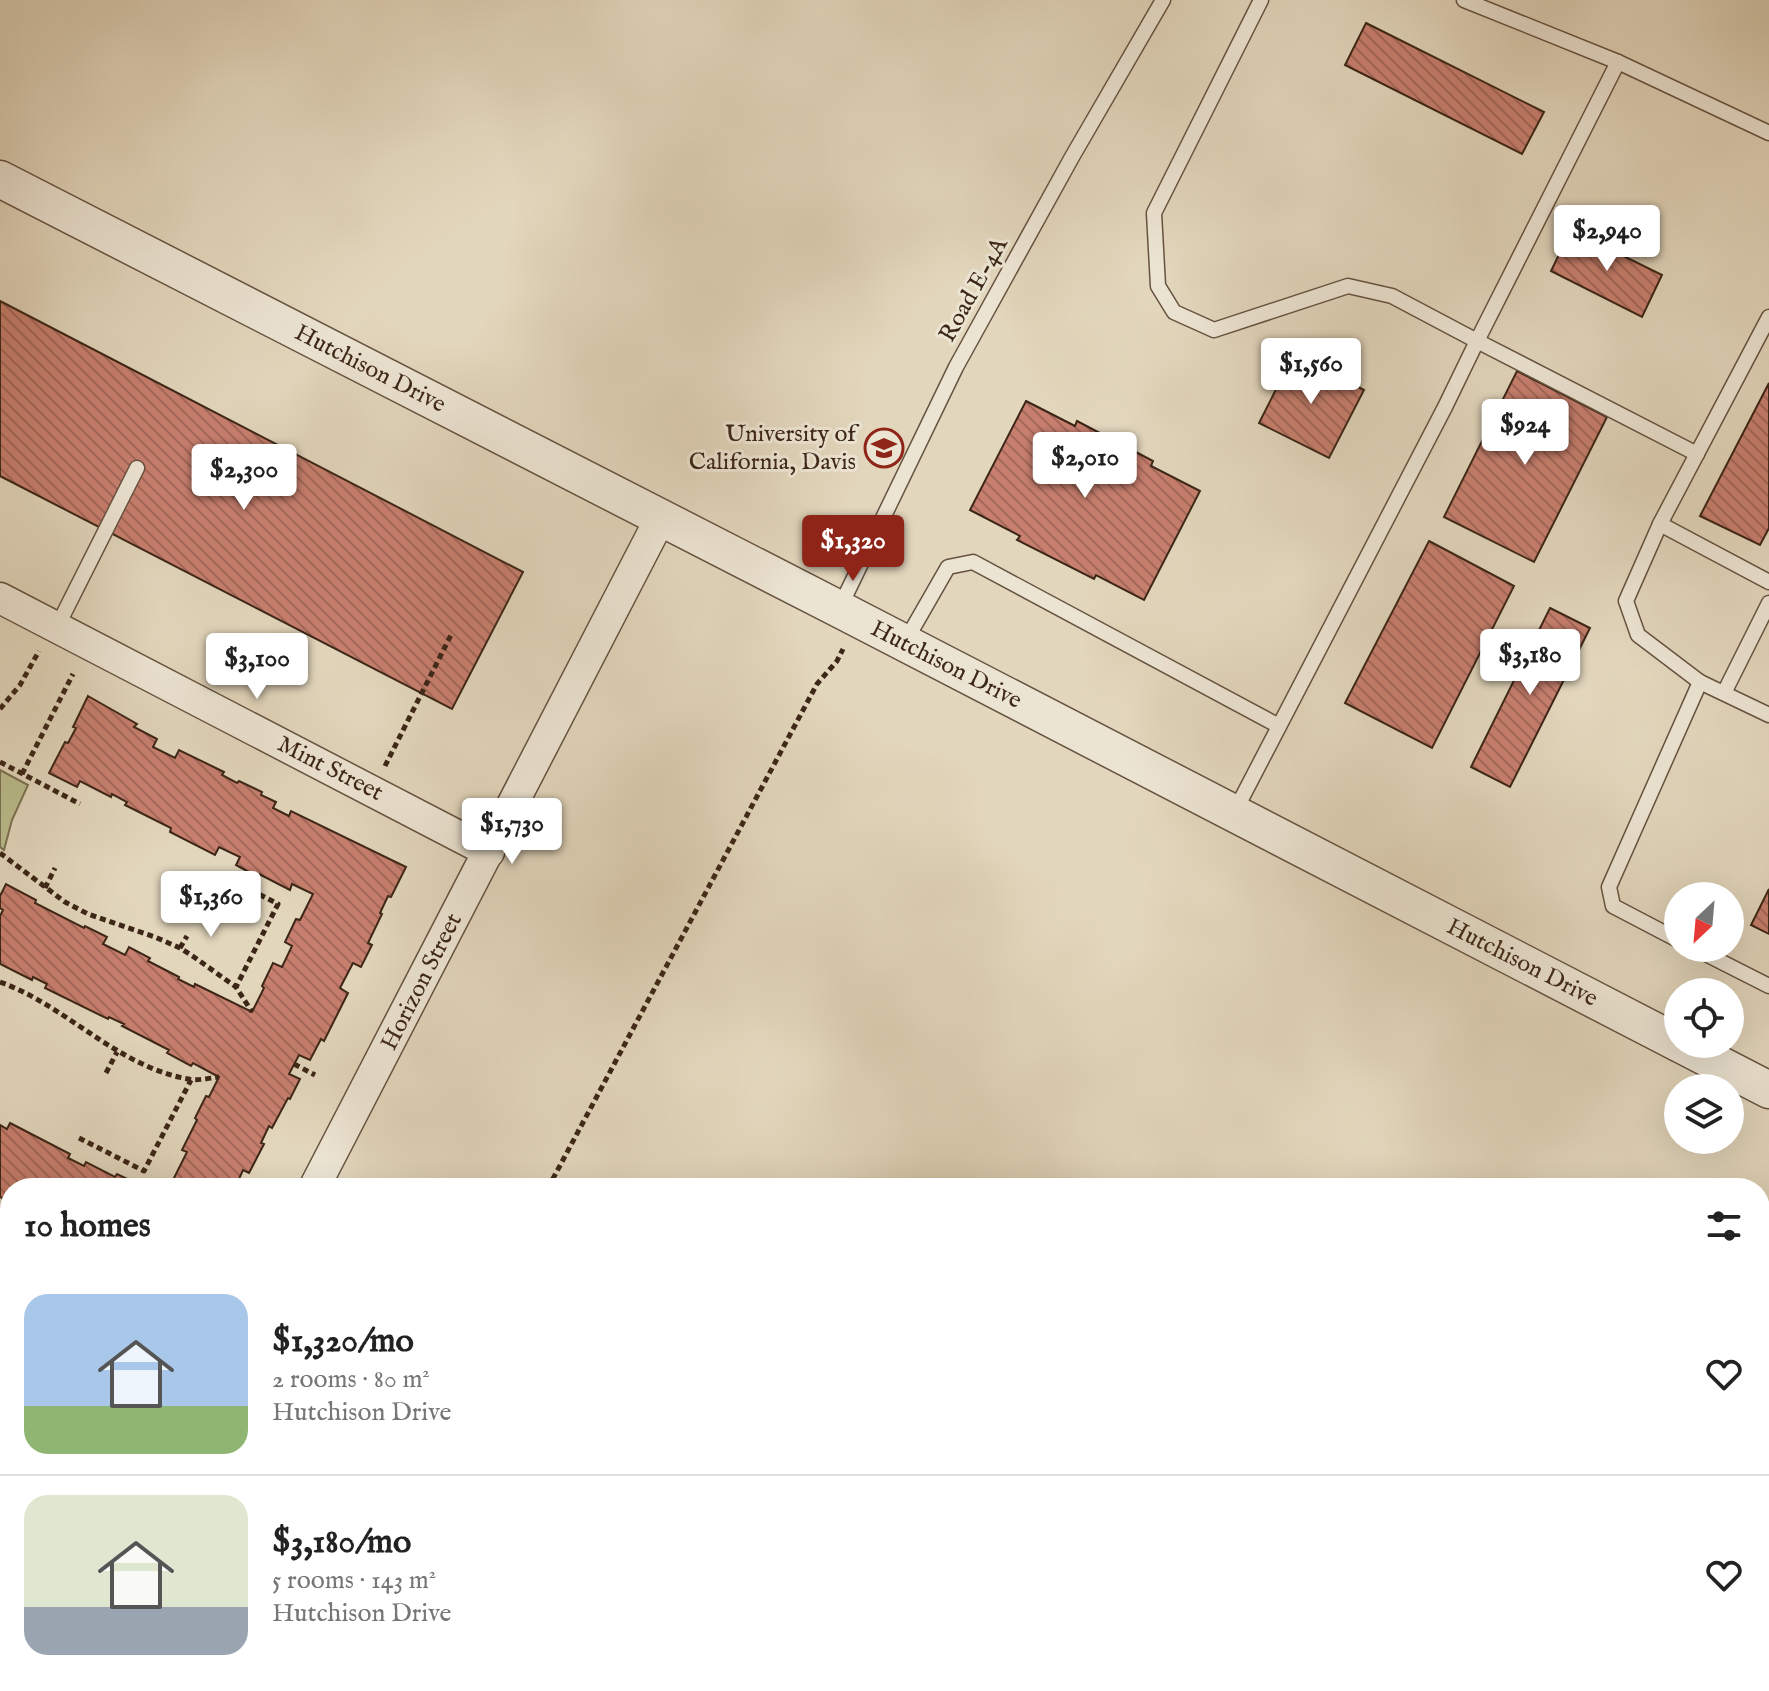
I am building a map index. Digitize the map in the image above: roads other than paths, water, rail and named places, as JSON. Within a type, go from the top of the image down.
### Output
[{"type":"street","name":"Hutchison Drive","points":[[0,179],[1664,1036]]},
{"type":"street","name":"Horizon Street","points":[[319,1178],[660,519]]},
{"type":"street","name":"Mint Street","points":[[0,598],[489,852]]},
{"type":"street","name":"Hutchison Drive","points":[[1706,1058],[1769,1090]]},
{"type":"lane","name":"Road E-4A","points":[[850,615],[956,367],[1163,0]]},
{"type":"lane","points":[[1261,0],[1154,213],[1158,286],[1174,312],[1214,330],[1348,286],[1392,296],[1697,454]]},
{"type":"lane","points":[[1464,0],[1618,62],[1769,133]]},
{"type":"lane","points":[[1233,814],[1445,407],[1618,62]]},
{"type":"lane","points":[[1769,317],[1660,524],[1626,601],[1638,635],[1700,682],[1769,715]]},
{"type":"lane","points":[[54,626],[137,468]]},
{"type":"lane","points":[[1660,524],[1769,582]]},
{"type":"lane","points":[[905,643],[948,567],[973,562],[1279,726]]},
{"type":"lane","points":[[1724,693],[1769,603]]},
{"type":"lane","points":[[1664,933],[1613,906],[1609,887],[1700,682]]},
{"type":"lane","points":[[1722,962],[1769,986]]},
{"type":"place","name":"University of California, Davis","points":[[884,448]]}]
